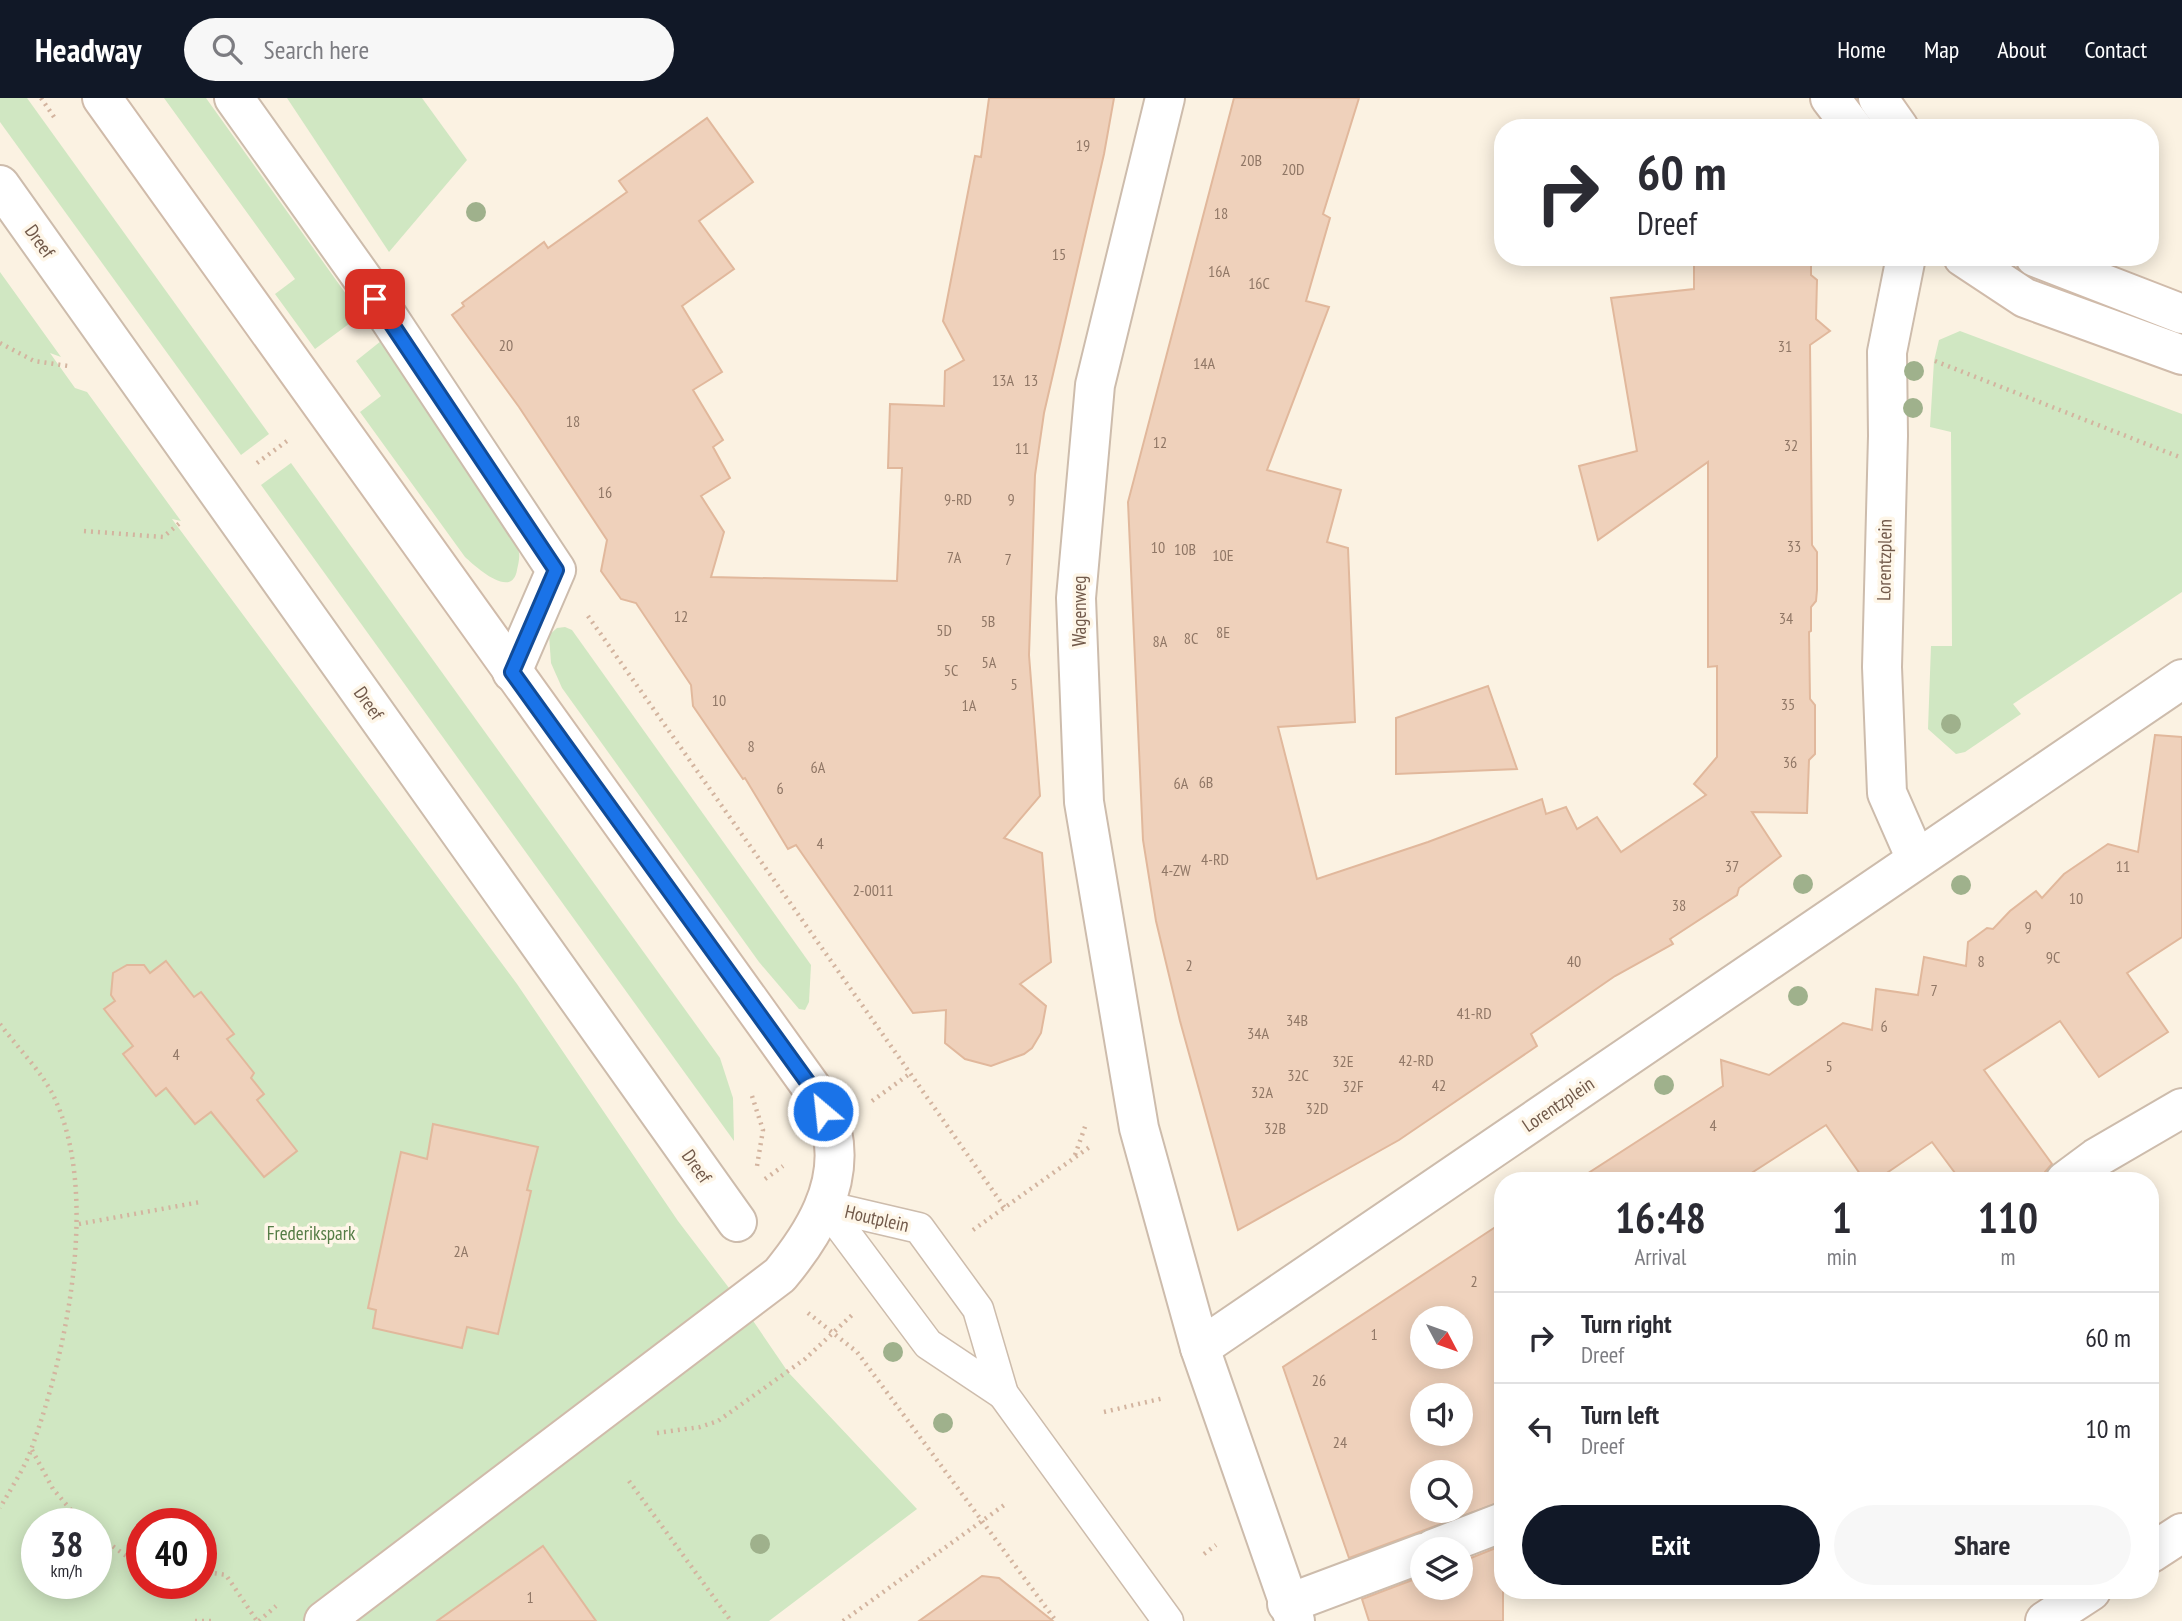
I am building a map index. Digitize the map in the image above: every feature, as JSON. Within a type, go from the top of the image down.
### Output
[{"type":"street","points":[[102,98],[814,1091],[832,1131],[833,1170],[825,1206],[807,1243],[780,1275],[324,1621]]},
{"type":"street","points":[[234,98],[365,282],[556,570],[512,672]]},
{"type":"street","name":"Wagenweg","points":[[1139,1128],[1084,802],[1076,598],[1095,385],[1165,98]]},
{"type":"street","points":[[1830,98],[1846,119]]},
{"type":"street","points":[[1878,98],[1893,119]]},
{"type":"street","name":"Dreef","points":[[0,185],[737,1222]]},
{"type":"street","name":"Lorentzplein","points":[[1904,266],[1886,352],[1888,436],[1882,667],[1886,793],[1916,859]]},
{"type":"street","points":[[1977,266],[2025,298],[2182,355]]},
{"type":"street","points":[[2058,266],[2182,314]]},
{"type":"street","name":"Lorentzplein","points":[[1200,1348],[2182,679]]},
{"type":"street","points":[[2077,1172],[2096,1158],[2182,1108]]},
{"type":"street","points":[[1139,1128],[1200,1348],[1291,1613],[1410,1559]]},
{"type":"street","points":[[1464,1537],[1494,1525]]},
{"type":"street","points":[[2159,1548],[2182,1532]]},
{"type":"street","points":[[2045,1621],[2079,1599]]},
{"type":"lane","name":"Houtplein","points":[[825,1206],[919,1228],[978,1309],[1003,1394],[1168,1621]]},
{"type":"lane","name":"Houtplein","points":[[825,1206],[928,1344],[1003,1394]]},
{"type":"path","points":[[1886,352],[1934,361],[2182,458]]},
{"type":"path","points":[[84,531],[163,537],[219,490]]},
{"type":"path","points":[[556,570],[1005,1208]]},
{"type":"path","points":[[0,1024],[54,1096],[68,1136],[79,1224],[62,1349],[32,1449],[0,1508]]},
{"type":"path","points":[[937,1254],[1090,1147],[1117,1134],[1139,1128]]},
{"type":"path","points":[[756,1176],[763,1130]]},
{"type":"path","points":[[79,1224],[200,1202]]},
{"type":"path","points":[[780,1275],[812,1318],[857,1352],[1056,1621]]},
{"type":"path","points":[[32,1449],[53,1489],[69,1508]]},
{"type":"path","points":[[629,1481],[731,1621]]},
{"type":"path","points":[[843,1621],[1007,1503]]},
{"type":"path","points":[[217,1574],[226,1575],[257,1621]]},
{"type":"path","points":[[195,1621],[216,1621]]},
{"type":"green space","points":[[0,98],[27,98],[269,434],[241,455],[0,122]]},
{"type":"green space","points":[[164,98],[206,98],[361,315],[315,349],[275,294],[295,279]]},
{"type":"green space","points":[[287,98],[422,98],[467,160],[389,252]]},
{"type":"green space","name":"Frederikspark","points":[[0,272],[61,357],[50,353],[75,388],[87,392],[181,521],[172,519],[517,984],[678,1221],[745,1309],[788,1372],[917,1509],[769,1621],[0,1621]]},
{"type":"green space","points":[[1960,331],[2182,414],[2182,592],[2013,704],[2021,714],[1965,752],[1956,754],[1928,729],[1931,646],[1952,646],[1951,432],[1930,427],[1934,361],[1939,340]]},
{"type":"green space","points":[[381,341],[507,522],[519,555],[514,578],[508,582],[493,578],[465,557],[360,412],[381,396],[356,361]]},
{"type":"green space","points":[[291,463],[720,1058],[733,1098],[734,1141],[261,485]]},
{"type":"green space","points":[[557,628],[572,630],[811,965],[809,1002],[805,1010],[799,1009],[759,962],[562,688],[551,663],[549,635]]},
{"type":"building","points":[[989,98],[1114,98],[1104,154],[1044,413],[1035,475],[1029,655],[1040,796],[1004,838],[1042,853],[1051,962],[1020,984],[1046,1006],[1041,1033],[1032,1048],[1024,1054],[991,1066],[965,1059],[945,1043],[946,1010],[913,1013],[796,845],[788,849],[745,778],[743,779],[693,706],[691,685],[636,603],[621,599],[601,571],[607,540],[519,407],[452,315],[464,306],[462,303],[544,242],[548,248],[627,192],[619,181],[707,118],[753,182],[699,221],[734,269],[682,306],[722,372],[693,390],[723,440],[713,447],[730,478],[701,496],[724,532],[711,577],[897,581],[902,468],[888,468],[890,404],[944,406],[945,371],[964,360],[943,321],[975,156],[981,157]]},
{"type":"building","points":[[1234,98],[1359,98],[1323,214],[1330,218],[1306,301],[1329,307],[1267,470],[1341,490],[1327,542],[1348,548],[1355,722],[1278,727],[1317,879],[1428,842],[1542,799],[1546,814],[1566,807],[1577,829],[1597,817],[1621,852],[1706,795],[1694,784],[1717,757],[1717,666],[1708,667],[1708,462],[1598,540],[1579,466],[1637,451],[1611,298],[1694,289],[1694,266],[1811,266],[1811,275],[1817,280],[1816,319],[1830,331],[1810,345],[1812,545],[1817,552],[1817,590],[1816,601],[1811,607],[1809,632],[1810,699],[1815,705],[1815,754],[1809,760],[1807,813],[1752,812],[1781,856],[1739,888],[1737,895],[1670,939],[1673,944],[1615,976],[1531,1034],[1537,1046],[1399,1140],[1238,1230],[1180,1021],[1156,921],[1143,840],[1128,502]]},
{"type":"building","points":[[1488,686],[1517,769],[1396,774],[1396,718]]},
{"type":"building","points":[[2155,735],[2182,737],[2182,937],[2127,973],[2168,1032],[2099,1077],[2060,1021],[1984,1070],[2052,1164],[2045,1172],[1954,1172],[1932,1142],[1888,1172],[1859,1172],[1826,1125],[1753,1172],[1590,1172],[1723,1086],[1721,1060],[1769,1075],[1843,1023],[1872,1030],[1876,989],[1918,995],[1924,957],[1966,966],[1968,942],[1987,928],[1993,929],[2010,911],[2036,891],[2042,898],[2064,874],[2108,844],[2138,852]]},
{"type":"building","points":[[166,961],[194,997],[201,992],[234,1034],[227,1039],[254,1073],[251,1078],[264,1094],[257,1100],[297,1151],[264,1177],[211,1112],[195,1124],[166,1088],[156,1096],[123,1054],[133,1046],[104,1009],[115,1001],[111,995],[113,973],[127,965],[144,965],[150,973]]},
{"type":"building","points":[[433,1124],[538,1147],[527,1190],[531,1191],[498,1334],[467,1327],[462,1348],[373,1328],[376,1310],[368,1308],[401,1152],[427,1159]]},
{"type":"building","points":[[1494,1228],[1494,1504],[1473,1512],[1473,1460],[1410,1460],[1410,1523],[1444,1523],[1349,1558],[1283,1367]]},
{"type":"building","points":[[543,1546],[596,1621],[437,1621]]},
{"type":"building","points":[[1494,1549],[1494,1599],[1503,1599],[1503,1621],[1369,1621],[1362,1599],[1410,1581],[1410,1600],[1473,1600],[1473,1557]]},
{"type":"building","points":[[982,1576],[999,1578],[1053,1621],[919,1621]]},
{"type":"route","points":[[375,299],[556,570],[512,672],[814,1091],[823,1111]]}]
